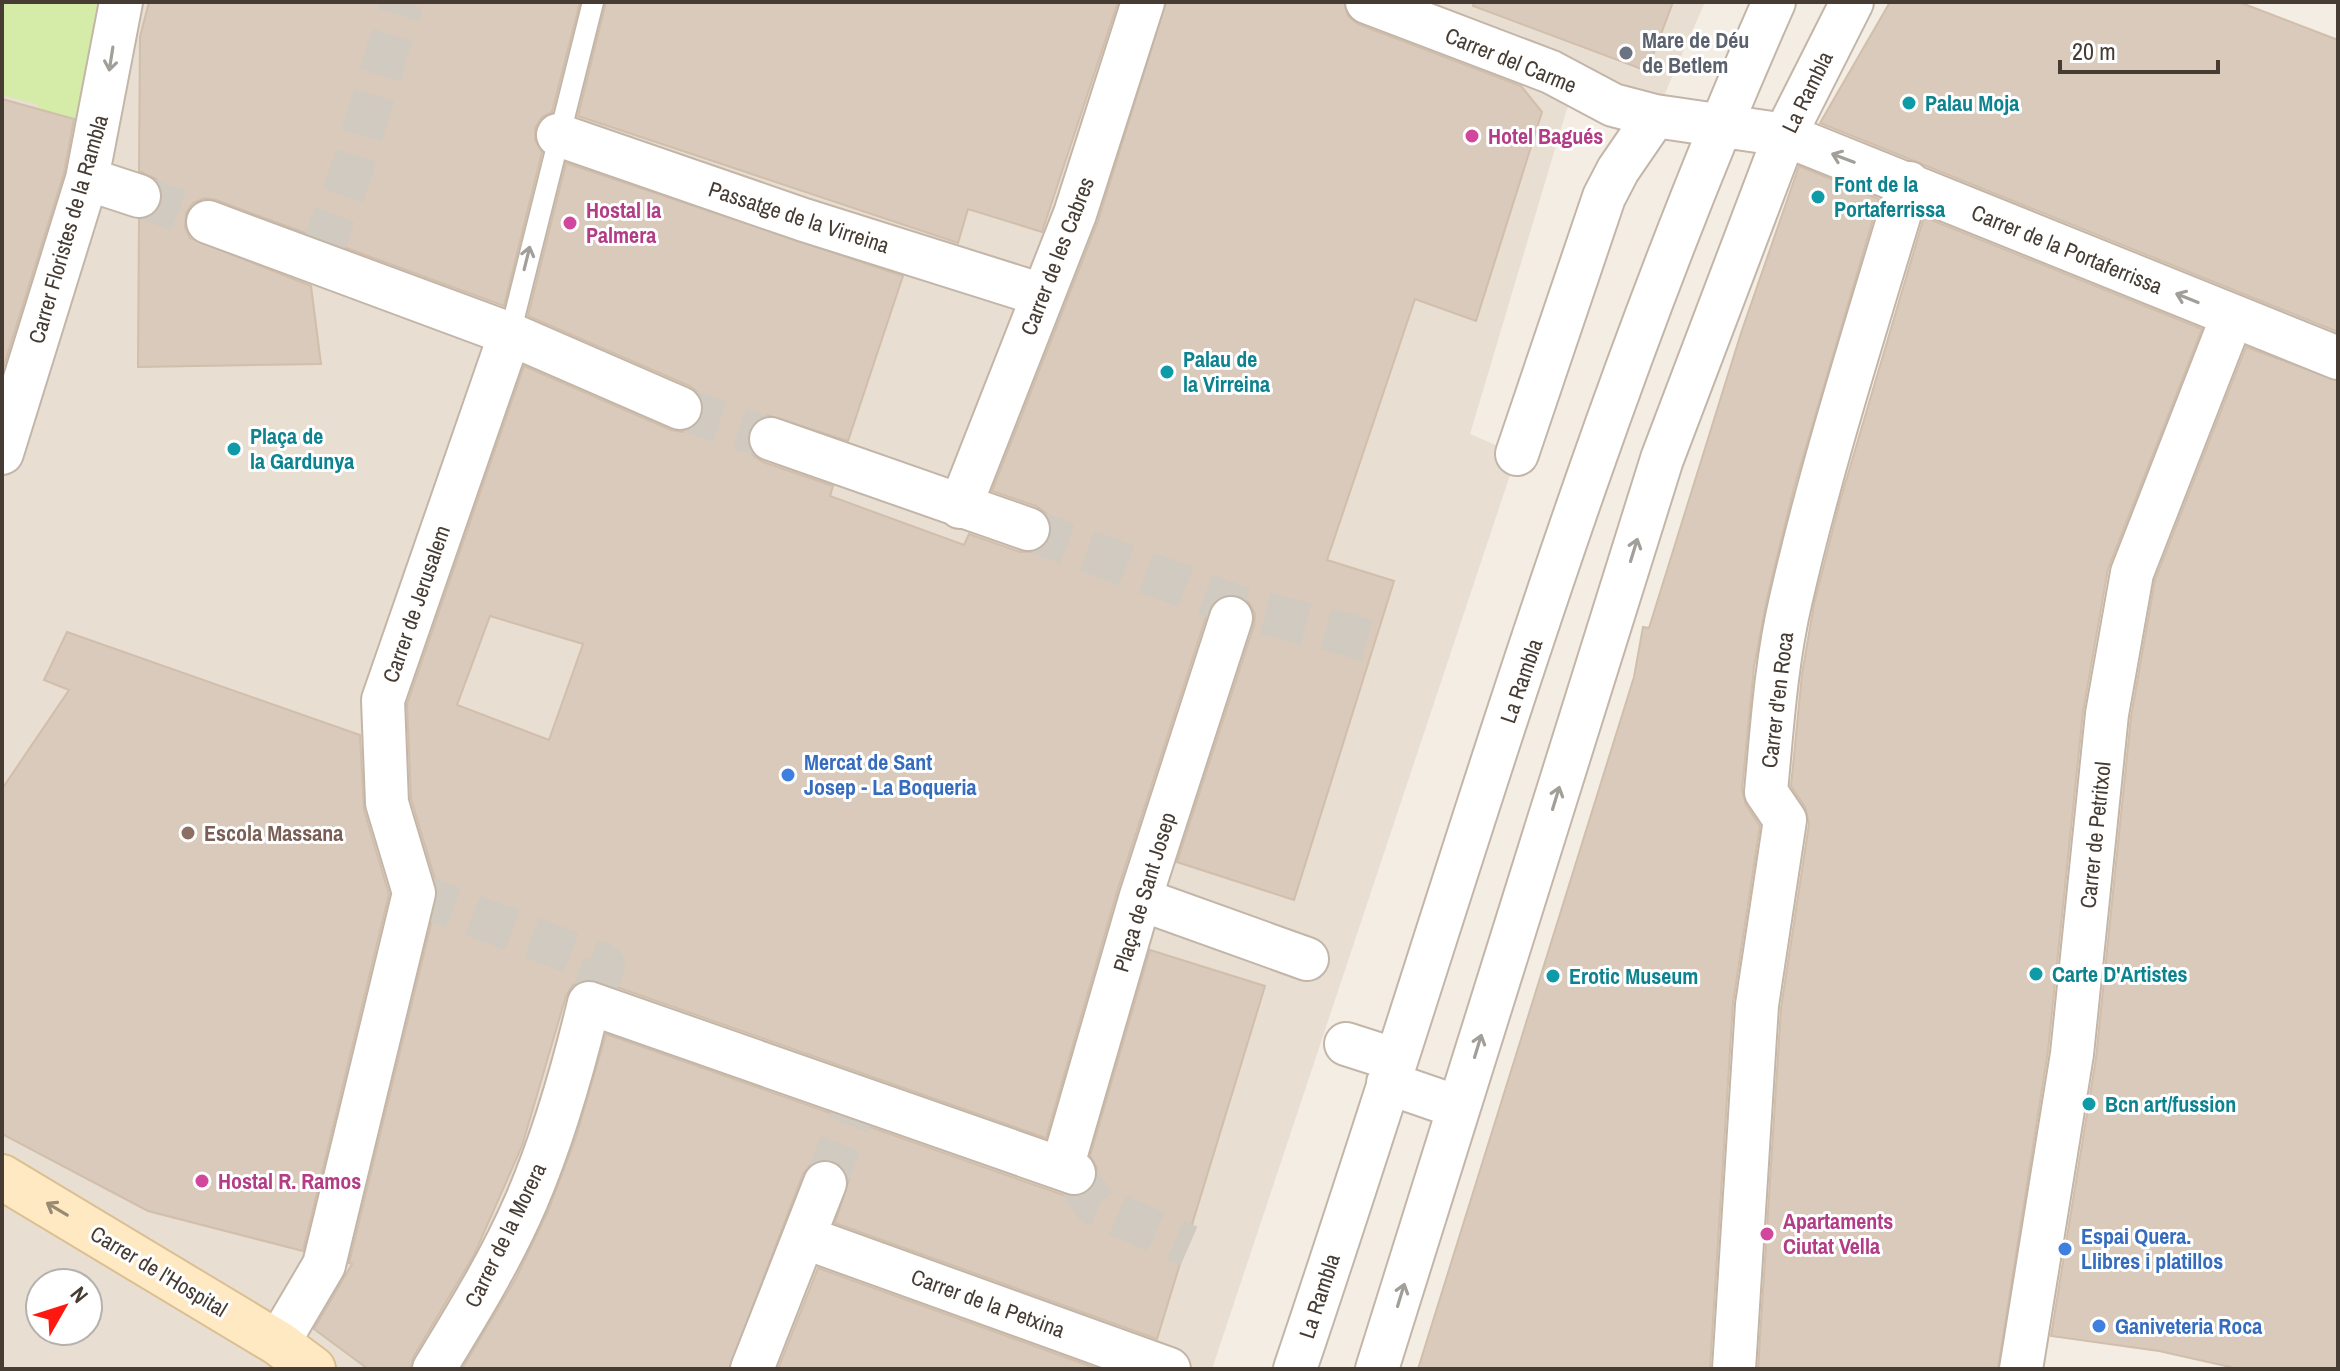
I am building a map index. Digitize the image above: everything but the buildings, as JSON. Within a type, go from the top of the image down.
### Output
[{"type":"street","name":"Carrer Floristes de la Rambla","points":[[2,453],[87,179],[121,2]]},
{"type":"street","name":"Carrer de les Cabres","points":[[960,507],[1075,214],[1143,2]]},
{"type":"street","name":"La Rambla","points":[[1295,1369],[1590,476],[1719,126],[1774,2]]},
{"type":"street","name":"La Rambla","points":[[1377,1369],[1662,459],[1791,138],[1852,2]]},
{"type":"street","name":"Carrer del Carme","points":[[1389,6],[1551,72],[1613,105],[1655,116],[1719,126]]},
{"type":"street","points":[[1517,454],[1604,197],[1655,116]]},
{"type":"street","name":"Carrer de la Portaferrissa","points":[[1719,126],[1791,138],[2338,358]]},
{"type":"street","name":"Passatge de la Virreina","points":[[558,135],[804,220],[1042,295]]},
{"type":"street","points":[[87,179],[139,196]]},
{"type":"street","name":"Carrer d'en Roca","points":[[1734,1369],[1757,1005],[1785,820],[1766,792],[1773,714],[1790,602],[1826,465],[1909,183]]},
{"type":"street","points":[[208,222],[319,258],[510,334],[680,408]]},
{"type":"street","name":"Carrer de Petritxol","points":[[2023,1352],[2072,1054],[2107,714],[2132,573],[2232,317]]},
{"type":"street","name":"Carrer de Jerusalem","points":[[278,1343],[324,1265],[414,893],[387,803],[383,700],[510,334]]},
{"type":"street","points":[[771,439],[1028,529]]},
{"type":"street","name":"Plaça de Sant Josep","points":[[589,1003],[858,1100],[1068,1171],[1140,899],[1231,618]]},
{"type":"street","points":[[1140,899],[1307,959]]},
{"type":"street","name":"Carrer de la Morera","points":[[434,1369],[475,1302],[525,1204],[547,1149],[589,1003]]},
{"type":"street","points":[[1346,1044],[1446,1103]]},
{"type":"street","name":"Carrer de l'Hospital","points":[[2,1177],[278,1343],[313,1369]]},
{"type":"street","points":[[752,1369],[806,1238],[825,1183]]},
{"type":"street","name":"Carrer de la Petxina","points":[[806,1238],[1169,1369]]},
{"type":"street","points":[[2023,1352],[2050,1369]]},
{"type":"lane","name":"Carrer de Jerusalem","points":[[510,334],[593,2]]},
{"type":"shaded area","points":[[2,2],[1334,2],[1570,84],[1433,2],[1705,2],[1655,116],[1576,87],[1566,112],[1470,434],[1517,454],[1212,1369],[2,1369]]},
{"type":"green space","points":[[2,2],[106,2],[86,124],[36,111],[37,104],[2,95]]},
{"type":"tunnel","points":[[320,254],[351,172],[402,2]]},
{"type":"tunnel","points":[[139,196],[208,222]]},
{"type":"tunnel","points":[[680,408],[771,439]]},
{"type":"tunnel","points":[[1028,529],[1237,606],[1375,642]]},
{"type":"tunnel","points":[[414,893],[604,965],[589,1003]]},
{"type":"tunnel","points":[[825,1183],[856,1105]]},
{"type":"tunnel","points":[[1074,1173],[1095,1205],[1189,1246]]},
{"type":"place","name":"Mare de Déu de Betlem","points":[[1626,53]]},
{"type":"place","name":"Palau Moja","points":[[1909,103]]},
{"type":"place","name":"Hotel Bagués","points":[[1472,136]]},
{"type":"place","name":"Font de la Portaferrissa","points":[[1818,197]]},
{"type":"place","name":"Hostal la Palmera","points":[[570,223]]},
{"type":"place","name":"Palau de la Virreina","points":[[1167,372]]},
{"type":"place","name":"Plaça de la Gardunya","points":[[234,449]]},
{"type":"place","name":"Mercat de Sant Josep - La Boqueria","points":[[788,775]]},
{"type":"place","name":"Escola Massana","points":[[188,833]]},
{"type":"place","name":"Carte D'Artistes","points":[[2036,974]]},
{"type":"place","name":"Erotic Museum","points":[[1553,976]]},
{"type":"place","name":"Bcn art/fussion","points":[[2089,1104]]},
{"type":"place","name":"Hostal R. Ramos","points":[[202,1181]]},
{"type":"place","name":"Apartaments Ciutat Vella","points":[[1767,1234]]},
{"type":"place","name":"Espai Quera. Llibres i platillos","points":[[2065,1249]]},
{"type":"place","name":"Ganiveteria Roca","points":[[2099,1326]]}]
